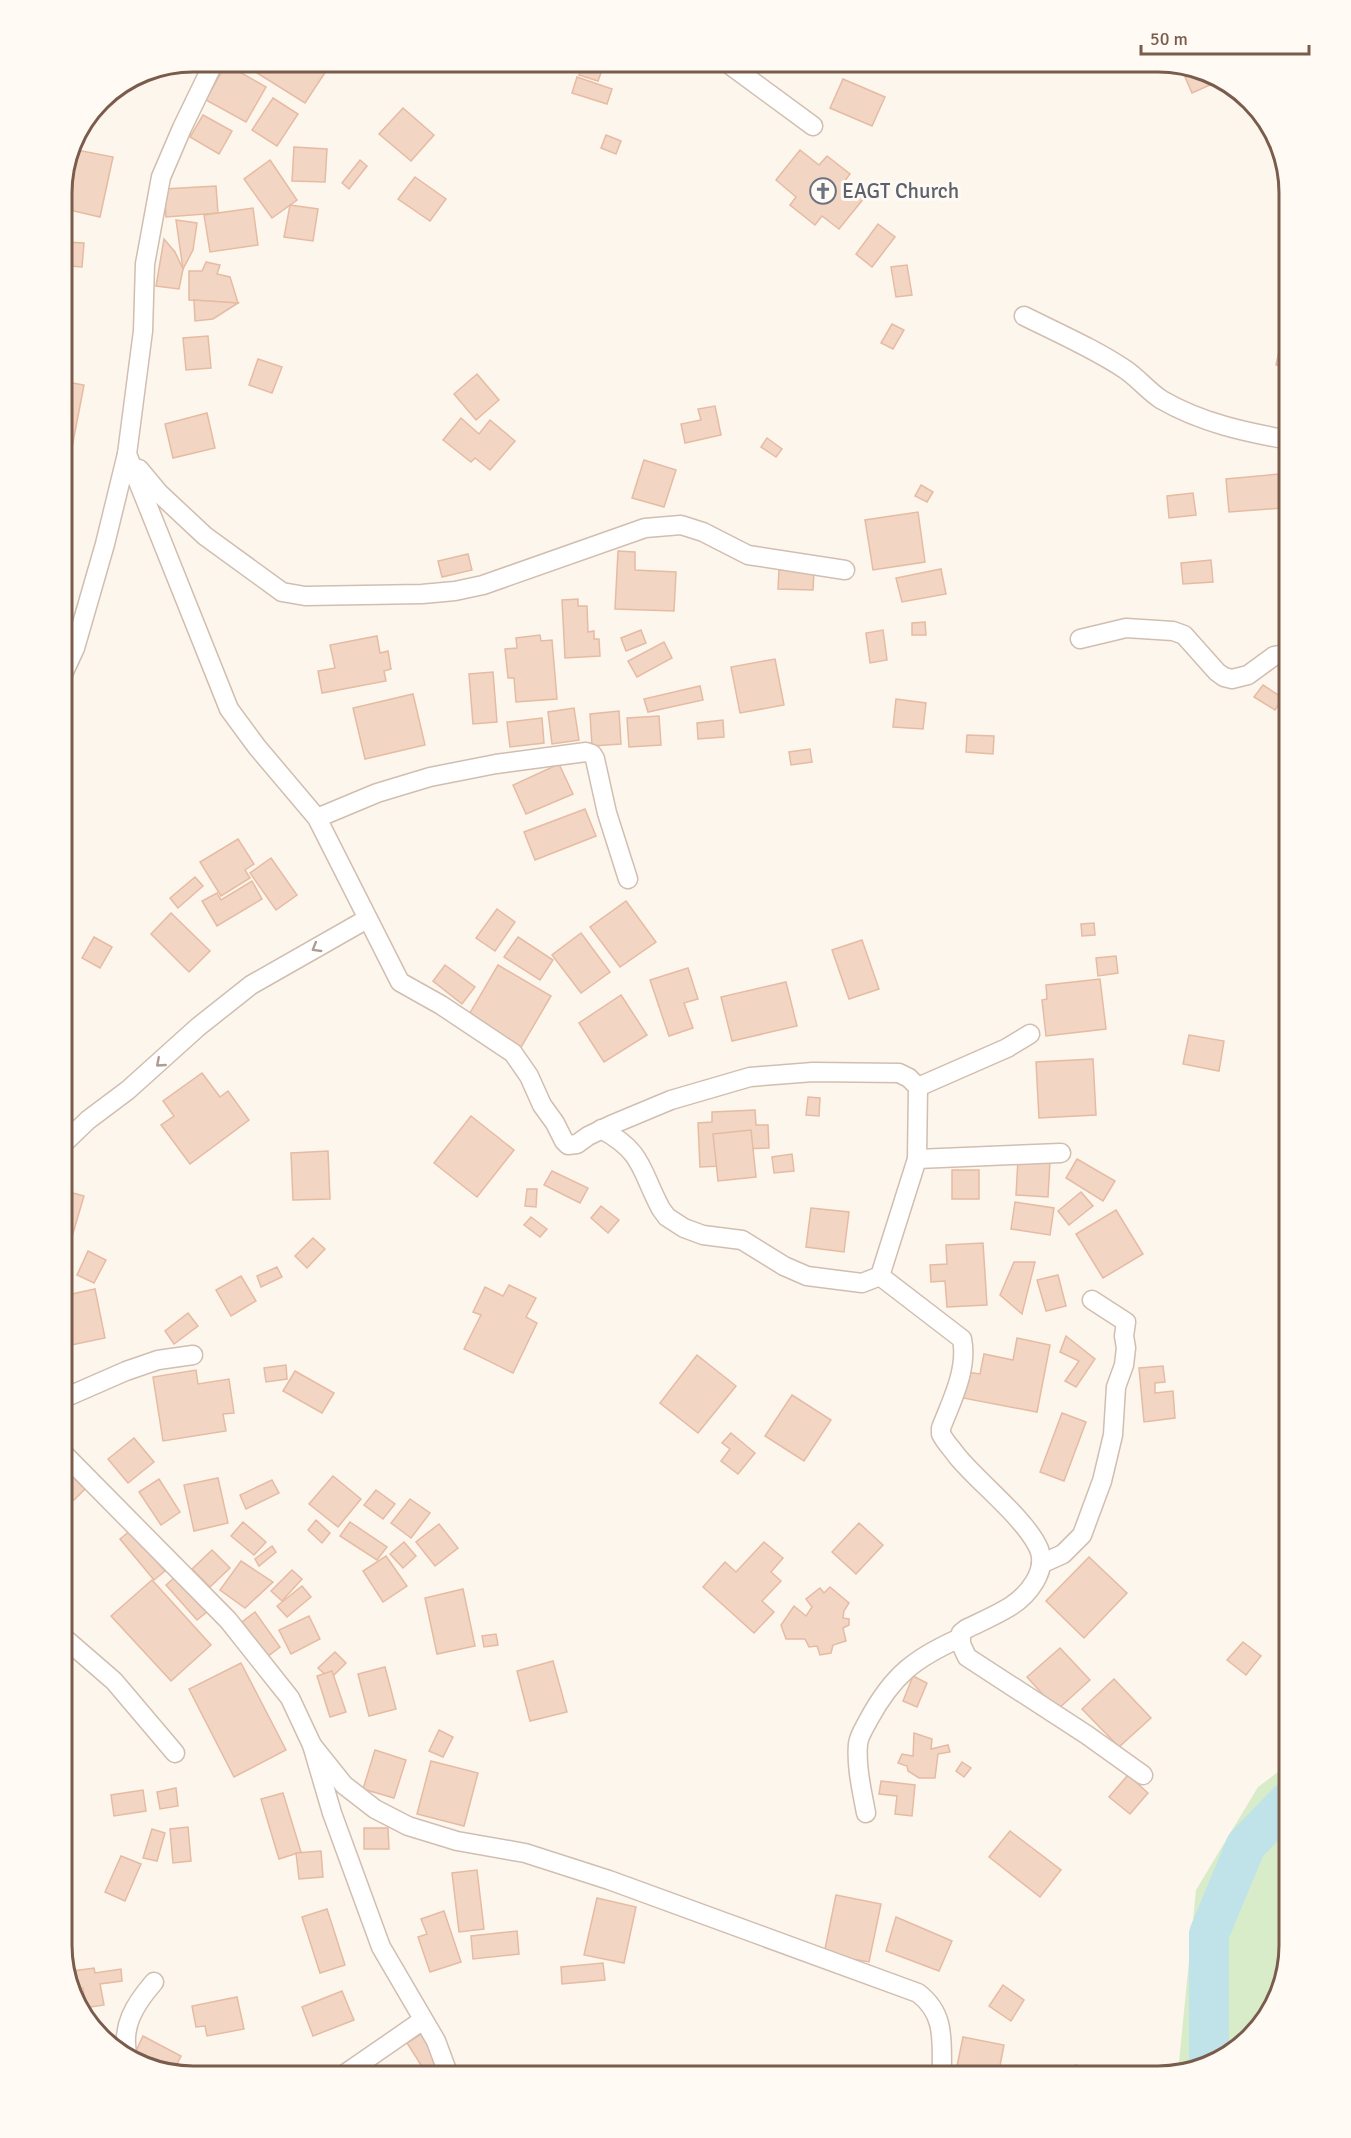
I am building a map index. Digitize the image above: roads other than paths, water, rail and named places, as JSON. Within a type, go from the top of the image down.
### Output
[{"type":"street","points":[[72,654],[105,544],[127,453],[143,331],[145,264],[161,177],[209,72]]},
{"type":"street","points":[[740,72],[813,126]]},
{"type":"street","points":[[1024,316],[1109,359],[1129,372],[1162,400],[1190,414],[1228,428],[1279,438]]},
{"type":"street","points":[[127,453],[159,493],[205,537],[282,592],[305,596],[422,594],[455,591],[483,585],[645,528],[681,525],[704,532],[748,555],[845,570]]},
{"type":"street","points":[[127,453],[229,709],[257,747],[317,818],[400,982],[441,1005],[513,1053],[529,1076],[542,1105],[568,1145],[573,1146],[601,1130],[671,1100],[750,1077],[813,1072],[899,1073],[909,1077],[918,1087],[917,1159],[880,1276]]},
{"type":"street","points":[[1080,639],[1126,628],[1173,631],[1184,635],[1216,672],[1224,677],[1236,679],[1248,675],[1274,656],[1279,655]]},
{"type":"street","points":[[317,818],[377,794],[430,777],[496,764],[586,752],[592,754],[595,759],[607,813],[628,879]]},
{"type":"street","points":[[72,1135],[161,1062],[198,1027],[251,985],[367,919]]},
{"type":"street","points":[[918,1087],[1007,1048],[1030,1034]]},
{"type":"street","points":[[601,1130],[620,1139],[632,1150],[661,1209],[684,1228],[703,1235],[742,1240],[784,1266],[807,1276],[862,1283],[880,1276]]},
{"type":"street","points":[[917,1159],[1061,1153]]},
{"type":"street","points":[[866,1813],[858,1764],[858,1742],[883,1694],[900,1674],[934,1650],[960,1638],[966,1629],[1011,1606],[1029,1590],[1038,1577],[1041,1564],[1039,1550],[1024,1528],[969,1471],[941,1434],[964,1358],[962,1339],[880,1276]]},
{"type":"street","points":[[1041,1564],[1063,1554],[1082,1535],[1102,1481],[1113,1435],[1116,1387],[1124,1365],[1126,1348],[1124,1336],[1126,1322],[1092,1300]]},
{"type":"street","points":[[72,1395],[158,1360],[193,1355]]},
{"type":"street","points":[[72,1462],[228,1620],[290,1698],[312,1745],[332,1813],[370,1923],[396,1975],[436,2041],[445,2066]]},
{"type":"street","points":[[960,1638],[967,1657],[1087,1735],[1143,1775]]},
{"type":"street","points":[[72,1645],[114,1681],[175,1753]]},
{"type":"street","points":[[312,1745],[344,1785],[375,1809],[408,1826],[457,1841],[525,1853],[609,1880],[918,1993],[929,2002],[937,2014],[941,2032],[942,2066]]},
{"type":"street","points":[[125,2045],[128,2023],[140,1998],[154,1982]]},
{"type":"street","points":[[356,2066],[423,2020]]},
{"type":"waterway","points":[[1209,2055],[1209,1934],[1246,1845],[1279,1811]]},
{"type":"place","name":"EAGT Church","points":[[823,191]]}]
